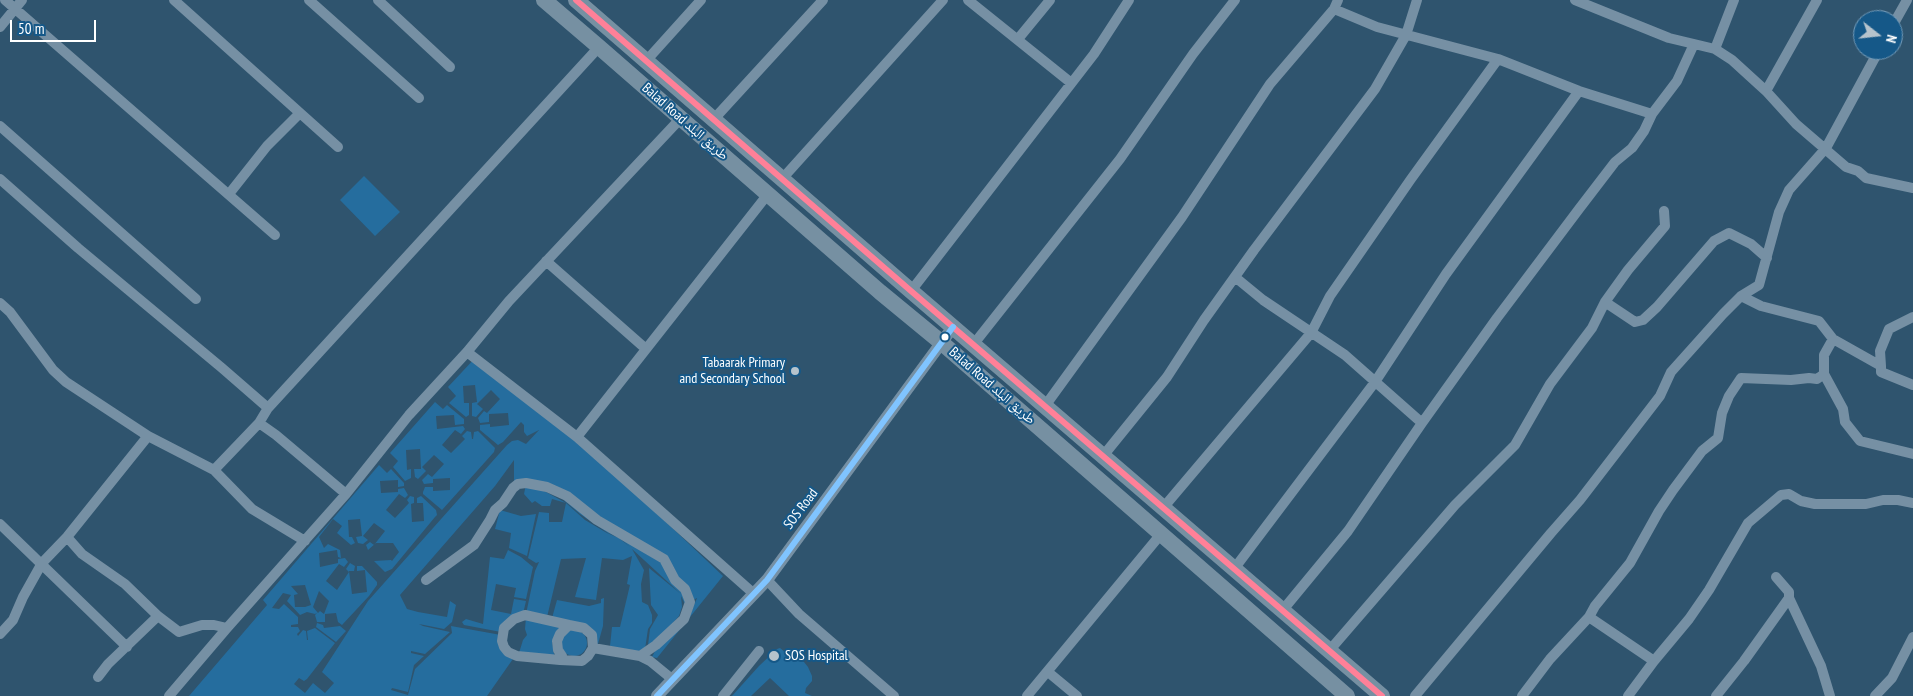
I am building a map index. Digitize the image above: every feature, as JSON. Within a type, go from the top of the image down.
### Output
[{"type":"highway","name":"Balad Road طريق البلد","points":[[544,0],[1348,696]]},
{"type":"highway","name":"Balad Road طريق البلد","points":[[579,1],[973,345],[1382,696]]},
{"type":"street","points":[[5,0],[18,4],[275,235]]},
{"type":"street","points":[[174,0],[338,147]]},
{"type":"street","points":[[310,0],[419,98]]},
{"type":"street","points":[[378,0],[450,67]]},
{"type":"street","points":[[646,61],[701,0]]},
{"type":"street","points":[[714,119],[823,0]]},
{"type":"street","points":[[782,178],[944,0]]},
{"type":"street","points":[[968,0],[1070,82]]},
{"type":"street","points":[[1018,39],[1050,0]]},
{"type":"street","points":[[911,291],[1070,82],[1094,54],[1130,0]]},
{"type":"street","points":[[973,345],[1120,158],[1193,54],[1235,0]]},
{"type":"street","points":[[1103,456],[1167,377],[1235,277],[1375,89],[1406,35],[1417,0]]},
{"type":"street","points":[[1575,0],[1669,38],[1715,49],[1732,60],[1766,91],[1802,129],[1846,166],[1858,170],[1866,178],[1913,188]]},
{"type":"street","points":[[1715,49],[1734,0]]},
{"type":"street","points":[[1766,91],[1817,0]]},
{"type":"street","points":[[0,27],[18,4]]},
{"type":"street","points":[[1044,406],[1182,217],[1270,84],[1336,4],[1376,27],[1498,60],[1579,91],[1652,114]]},
{"type":"street","points":[[1282,611],[1348,531],[1497,318],[1579,209],[1615,162],[1632,148],[1644,131],[1652,114],[1677,81],[1694,44]]},
{"type":"street","points":[[214,470],[259,423],[268,408],[599,47]]},
{"type":"street","points":[[1163,508],[1311,333],[1330,296],[1410,179],[1498,60]]},
{"type":"street","points":[[1415,696],[1580,500],[1660,396],[1671,372],[1741,296],[1758,285],[1779,212],[1789,190],[1826,148],[1874,60]]},
{"type":"street","points":[[1234,569],[1376,382],[1446,274],[1579,91]]},
{"type":"street","points":[[229,194],[267,146],[300,113]]},
{"type":"street","points":[[169,696],[346,494],[409,416],[546,261],[681,118]]},
{"type":"street","points":[[0,126],[196,299]]},
{"type":"street","points":[[0,180],[268,408]]},
{"type":"street","points":[[577,437],[768,194]]},
{"type":"street","points":[[1329,651],[1455,505],[1515,446],[1550,384],[1592,328],[1605,302],[1628,270],[1665,226],[1664,211]]},
{"type":"street","points":[[1605,302],[1635,322],[1643,320],[1657,308],[1707,248],[1714,241],[1729,233],[1751,244],[1767,258]]},
{"type":"street","points":[[546,261],[646,349]]},
{"type":"street","points":[[1235,277],[1263,300],[1345,355],[1422,423]]},
{"type":"street","points":[[1741,296],[1761,306],[1819,321],[1833,339],[1881,366]]},
{"type":"street","points":[[0,302],[10,312],[53,370],[66,382],[148,436],[214,470],[252,509],[305,541]]},
{"type":"street","points":[[1913,317],[1889,329],[1880,350],[1881,372],[1913,385]]},
{"type":"street","name":"SOS Road","points":[[657,696],[767,580],[953,327]]},
{"type":"street","points":[[1833,339],[1824,355],[1824,374],[1843,409],[1845,422],[1860,441],[1913,454]]},
{"type":"street","points":[[467,352],[577,437],[754,593]]},
{"type":"street","points":[[1522,696],[1550,659],[1589,616],[1630,563],[1658,511],[1702,451],[1718,438],[1722,414],[1741,378],[1817,379],[1824,374]]},
{"type":"street","points":[[259,423],[346,494]]},
{"type":"street","points":[[0,634],[13,620],[23,596],[42,563],[67,538],[148,436]]},
{"type":"street","points":[[426,580],[474,545],[495,510],[518,484],[547,487],[567,496],[597,520],[664,559],[675,580],[685,589],[690,602],[684,620],[656,645],[640,656]]},
{"type":"street","points":[[1628,696],[1689,619],[1709,590],[1748,523],[1781,495],[1789,494],[1801,501],[1815,504],[1866,504],[1883,500],[1913,503]]},
{"type":"street","points":[[0,524],[127,647]]},
{"type":"street","points":[[1027,696],[1161,534]]},
{"type":"street","points":[[67,538],[82,554],[125,584],[158,616],[179,632],[202,625],[227,628]]},
{"type":"street","points":[[1776,577],[1789,592],[1789,598],[1821,666],[1830,696]]},
{"type":"street","points":[[767,580],[799,614],[894,696]]},
{"type":"street","points":[[1716,696],[1744,661],[1789,598]]},
{"type":"street","points":[[525,615],[580,626],[589,632],[593,648],[582,661],[560,660],[518,656],[508,652],[502,640],[504,628],[514,619],[525,615]]},
{"type":"street","points":[[98,677],[108,664],[158,616]]},
{"type":"street","points":[[1589,616],[1654,661]]},
{"type":"street","points":[[560,660],[562,656],[558,650],[558,641],[560,634],[569,625]]},
{"type":"street","points":[[1875,696],[1892,678],[1910,649],[1913,637]]},
{"type":"street","points":[[593,648],[640,656],[650,661],[672,679]]},
{"type":"street","points":[[723,696],[759,651]]},
{"type":"street","points":[[1048,672],[1077,696]]},
{"type":"shaded area","points":[[364,176],[400,212],[375,236],[340,200]]},
{"type":"shaded area","points":[[476,357],[522,397],[553,415],[723,576],[657,658],[652,657],[655,651],[689,617],[697,598],[685,604],[681,596],[682,607],[679,616],[653,645],[648,645],[650,629],[658,615],[651,605],[649,568],[681,594],[632,549],[644,570],[641,584],[642,602],[648,605],[652,615],[652,623],[648,629],[644,656],[615,650],[610,646],[612,627],[620,627],[630,585],[627,584],[632,556],[623,560],[602,558],[596,600],[575,597],[586,558],[561,559],[547,617],[526,614],[535,571],[539,562],[536,563],[528,558],[539,512],[549,513],[549,522],[562,522],[566,503],[585,520],[607,533],[619,538],[630,547],[619,537],[608,533],[580,514],[559,496],[532,484],[514,482],[514,460],[495,486],[400,595],[407,609],[418,612],[447,617],[450,601],[456,605],[452,622],[444,629],[419,624],[450,632],[425,654],[411,651],[411,653],[424,656],[414,665],[408,692],[392,688],[391,690],[408,695],[415,669],[452,633],[451,626],[501,635],[501,641],[505,650],[512,656],[515,656],[487,696],[189,696],[267,605],[263,600],[379,465],[387,473],[391,469],[404,483],[404,486],[398,487],[398,480],[380,481],[381,493],[398,492],[398,489],[404,488],[408,495],[405,498],[399,494],[386,510],[395,518],[409,503],[407,500],[410,496],[414,497],[414,503],[411,504],[412,522],[424,521],[423,503],[417,503],[417,498],[421,496],[436,510],[437,515],[392,569],[385,572],[374,561],[392,561],[399,552],[393,543],[376,543],[385,531],[374,523],[363,536],[368,540],[363,544],[358,543],[356,537],[362,536],[360,519],[348,520],[349,537],[352,537],[355,543],[351,545],[337,533],[342,526],[333,519],[319,537],[324,548],[328,544],[340,550],[341,558],[338,557],[337,550],[319,553],[320,567],[338,563],[338,559],[345,558],[348,562],[344,567],[339,564],[326,581],[337,590],[349,572],[346,569],[350,563],[355,566],[354,571],[349,571],[352,594],[367,592],[365,570],[357,571],[357,566],[362,566],[377,582],[369,596],[342,625],[338,622],[336,613],[325,614],[325,622],[317,622],[315,615],[317,613],[307,612],[300,615],[287,601],[291,595],[283,593],[272,608],[279,609],[284,604],[298,617],[298,624],[291,625],[291,627],[298,627],[300,631],[297,634],[298,636],[303,630],[306,631],[308,640],[307,631],[315,628],[335,643],[307,679],[304,681],[299,678],[294,684],[305,693],[313,683],[325,693],[334,683],[322,672],[368,601],[507,445],[512,441],[518,440],[526,444],[539,430],[527,436],[524,432],[524,425],[521,422],[498,445],[480,430],[480,425],[490,424],[490,427],[509,425],[508,413],[489,414],[489,422],[480,423],[478,418],[484,411],[487,413],[500,399],[491,390],[477,404],[483,409],[476,417],[472,416],[472,403],[477,402],[475,385],[463,386],[464,403],[469,403],[469,415],[466,417],[449,403],[456,396],[448,387]],"holes":[[[305,585],[311,605],[295,607],[294,595],[298,594],[291,586]],[[319,591],[329,601],[324,614],[320,611],[318,613],[313,607]]]},
{"type":"shaded area","points":[[435,402],[443,409],[447,405],[464,419],[464,424],[455,425],[454,415],[436,416],[437,429],[463,426],[465,429],[461,434],[455,430],[442,445],[451,453],[465,439],[462,436],[467,431],[471,432],[473,439],[474,432],[478,431],[495,448],[494,452],[442,510],[423,492],[425,487],[433,487],[433,491],[450,490],[450,478],[433,479],[433,483],[424,484],[422,480],[428,474],[432,477],[444,464],[434,455],[422,467],[426,471],[418,479],[415,477],[414,469],[421,469],[420,449],[406,450],[407,470],[411,469],[411,478],[405,481],[393,467],[398,461],[390,453]]},
{"type":"shaded area","points":[[526,484],[566,503],[552,499],[550,506],[542,506],[535,501],[532,503],[524,494]]},
{"type":"shaded area","points":[[500,510],[521,516],[536,514],[527,556],[509,548],[511,533],[495,529]]},
{"type":"shaded area","points":[[370,542],[374,545],[368,550],[366,545]]},
{"type":"shaded area","points":[[508,550],[521,557],[533,567],[526,599],[514,597],[516,588],[496,584],[491,610],[511,614],[514,599],[526,601],[523,614],[501,632],[464,625],[462,622],[466,619],[483,624],[490,557],[504,559]]},
{"type":"shaded area","points":[[604,598],[603,626],[598,644],[596,644],[594,635],[552,618],[557,600],[589,606],[601,603],[601,599]]},
{"type":"shaded area","points":[[526,617],[567,626],[552,641],[554,654],[560,661],[519,653],[523,640],[527,635],[525,629]]},
{"type":"shaded area","points":[[317,623],[323,625],[324,628],[340,626],[346,631],[336,642],[316,627]]},
{"type":"shaded area","points":[[574,630],[584,633],[587,643],[584,653],[574,656],[564,653],[561,643],[564,633]]},
{"type":"shaded area","points":[[780,648],[791,657],[804,662],[808,667],[812,681],[806,688],[805,693],[812,696],[789,696],[770,678],[751,696],[732,696],[759,666]]},
{"type":"transit line","points":[[576,0],[1382,696]]},
{"type":"transit line","points":[[657,696],[767,580],[953,327]]},
{"type":"place","name":"Tabaarak Primary and Secondary School","points":[[795,371]]},
{"type":"place","name":"SOS Hospital","points":[[774,656]]}]
